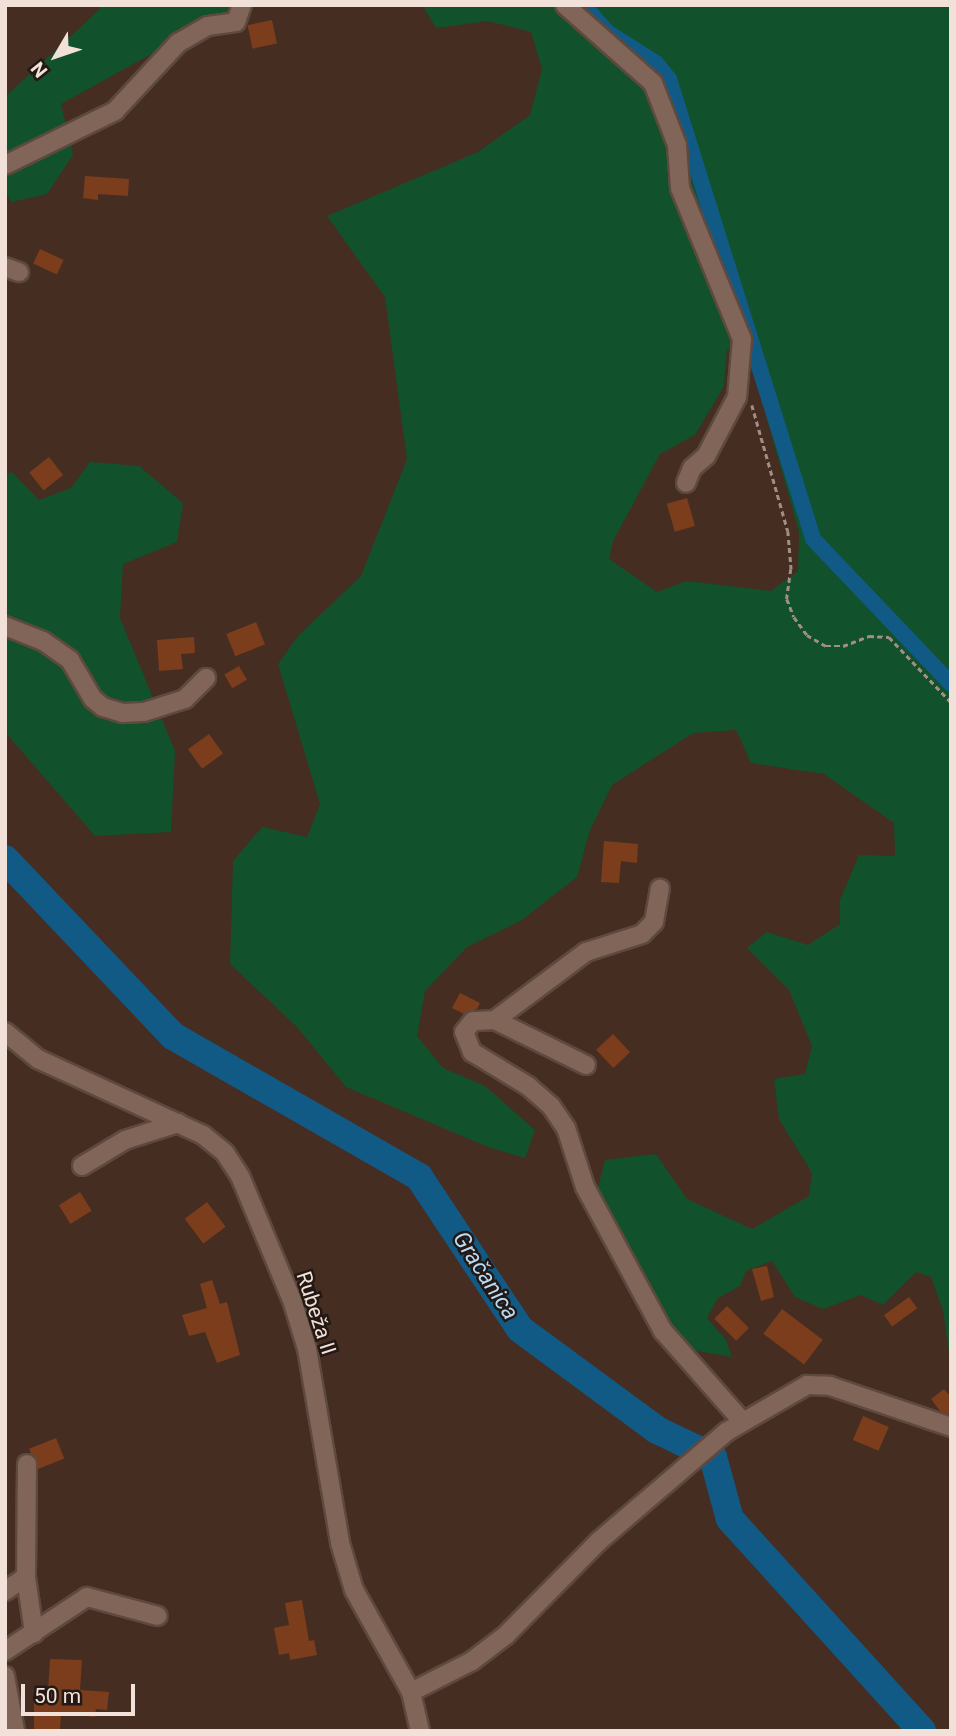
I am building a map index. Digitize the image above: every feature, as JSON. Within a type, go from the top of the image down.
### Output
[{"type":"street","points":[[5,165],[103,119],[123,104],[178,43],[208,26],[236,22],[242,5]]},
{"type":"street","points":[[565,5],[653,83],[677,145],[680,188],[742,339],[737,397],[706,456],[692,468],[686,483]]},
{"type":"street","points":[[5,626],[43,641],[70,660],[93,699],[113,710],[144,712],[185,699],[206,678]]},
{"type":"street","points":[[495,1020],[586,952],[642,933],[654,922],[660,889]]},
{"type":"street","points":[[586,1065],[495,1020],[482,1018],[466,1027],[467,1045],[551,1107],[566,1128],[585,1187],[663,1331],[743,1422]]},
{"type":"street","name":"Rubeža II","points":[[5,1032],[38,1059],[203,1135],[226,1153],[240,1176],[293,1303],[307,1349],[340,1544],[354,1590],[411,1692],[419,1731]]},
{"type":"street","points":[[82,1166],[125,1140],[178,1124]]},
{"type":"street","points":[[411,1692],[472,1661],[506,1635],[599,1541],[698,1459],[726,1432],[807,1385],[830,1386],[951,1427]]},
{"type":"street","points":[[27,1464],[26,1577],[34,1633]]},
{"type":"street","points":[[5,1591],[26,1577]]},
{"type":"street","points":[[5,1651],[88,1597],[158,1616]]},
{"type":"street","points":[[5,1676],[15,1731]]},
{"type":"path","points":[[750,398],[788,531],[791,569],[787,599],[794,617],[807,635],[826,646],[843,646],[869,636],[889,637],[951,702]]},
{"type":"green space","points":[[96,5],[240,5],[61,104],[73,155],[47,194],[11,202],[5,190],[5,97],[100,9]]},
{"type":"green space","points":[[422,5],[951,5],[951,1365],[943,1311],[931,1277],[916,1272],[883,1305],[861,1295],[823,1309],[795,1297],[772,1261],[746,1271],[740,1286],[718,1298],[707,1318],[726,1340],[732,1357],[697,1351],[635,1303],[591,1215],[605,1160],[656,1154],[687,1199],[752,1229],[809,1196],[812,1173],[779,1119],[774,1079],[805,1074],[812,1046],[789,990],[747,948],[767,932],[808,945],[840,924],[840,900],[859,855],[895,856],[894,823],[824,774],[751,763],[736,730],[693,733],[612,785],[590,830],[577,877],[522,920],[467,947],[425,991],[417,1036],[443,1068],[485,1086],[535,1130],[525,1158],[488,1147],[346,1087],[297,1027],[230,964],[233,861],[262,827],[307,837],[320,804],[278,664],[298,636],[361,576],[407,459],[385,297],[327,216],[478,152],[530,115],[542,69],[531,32],[488,21],[436,28]],"holes":[[[727,349],[750,359],[799,532],[798,571],[771,591],[687,581],[657,592],[609,559],[613,541],[660,454],[695,435],[724,386]]]},
{"type":"green space","points":[[90,462],[139,466],[183,503],[177,542],[123,564],[120,618],[175,751],[171,832],[95,836],[5,732],[5,475],[12,472],[39,500],[71,488]]},
{"type":"building","points":[[272,20],[277,43],[253,49],[248,25]]},
{"type":"building","points":[[85,176],[129,179],[128,196],[98,194],[98,200],[83,198]]},
{"type":"building","points":[[40,249],[64,260],[57,274],[33,264]]},
{"type":"building","points":[[49,457],[63,475],[43,491],[29,472]]},
{"type":"building","points":[[687,498],[695,526],[675,532],[667,504]]},
{"type":"building","points":[[256,622],[265,644],[235,656],[226,634]]},
{"type":"building","points":[[194,637],[195,653],[181,654],[183,669],[159,671],[157,640]]},
{"type":"building","points":[[239,666],[247,680],[232,688],[224,674]]},
{"type":"building","points":[[209,734],[223,753],[202,769],[188,749]]},
{"type":"building","points":[[604,841],[638,844],[637,863],[621,861],[619,883],[601,882]]},
{"type":"building","points":[[460,993],[480,1003],[477,1009],[464,1014],[452,1008]]},
{"type":"building","points":[[613,1034],[630,1052],[613,1068],[596,1050]]},
{"type":"building","points":[[80,1192],[92,1211],[70,1224],[59,1205]]},
{"type":"building","points":[[207,1202],[226,1227],[203,1244],[185,1219]]},
{"type":"building","points":[[767,1266],[774,1297],[761,1301],[752,1269]]},
{"type":"building","points":[[212,1280],[220,1304],[227,1302],[240,1355],[217,1363],[205,1332],[189,1336],[182,1315],[207,1308],[200,1284]]},
{"type":"building","points":[[909,1297],[917,1308],[892,1327],[884,1315]]},
{"type":"building","points":[[727,1306],[749,1328],[736,1341],[714,1319]]},
{"type":"building","points":[[782,1309],[823,1340],[804,1364],[763,1334]]},
{"type":"building","points":[[944,1389],[951,1397],[951,1415],[940,1411],[931,1399]]},
{"type":"building","points":[[863,1416],[889,1427],[879,1451],[853,1440]]},
{"type":"building","points":[[56,1438],[64,1458],[37,1469],[29,1449]]},
{"type":"building","points":[[302,1600],[309,1641],[314,1640],[317,1655],[290,1660],[289,1653],[279,1655],[274,1628],[289,1625],[285,1603]]},
{"type":"building","points":[[50,1659],[82,1660],[80,1690],[109,1692],[107,1710],[96,1709],[95,1717],[61,1713],[60,1731],[34,1731],[34,1691],[48,1691]]},
{"type":"waterway","points":[[583,5],[607,32],[656,63],[669,79],[813,539],[951,684]]},
{"type":"waterway","name":"Gračanica","points":[[5,859],[173,1036],[419,1177],[520,1329],[657,1430],[713,1457],[730,1519],[922,1731]]}]
